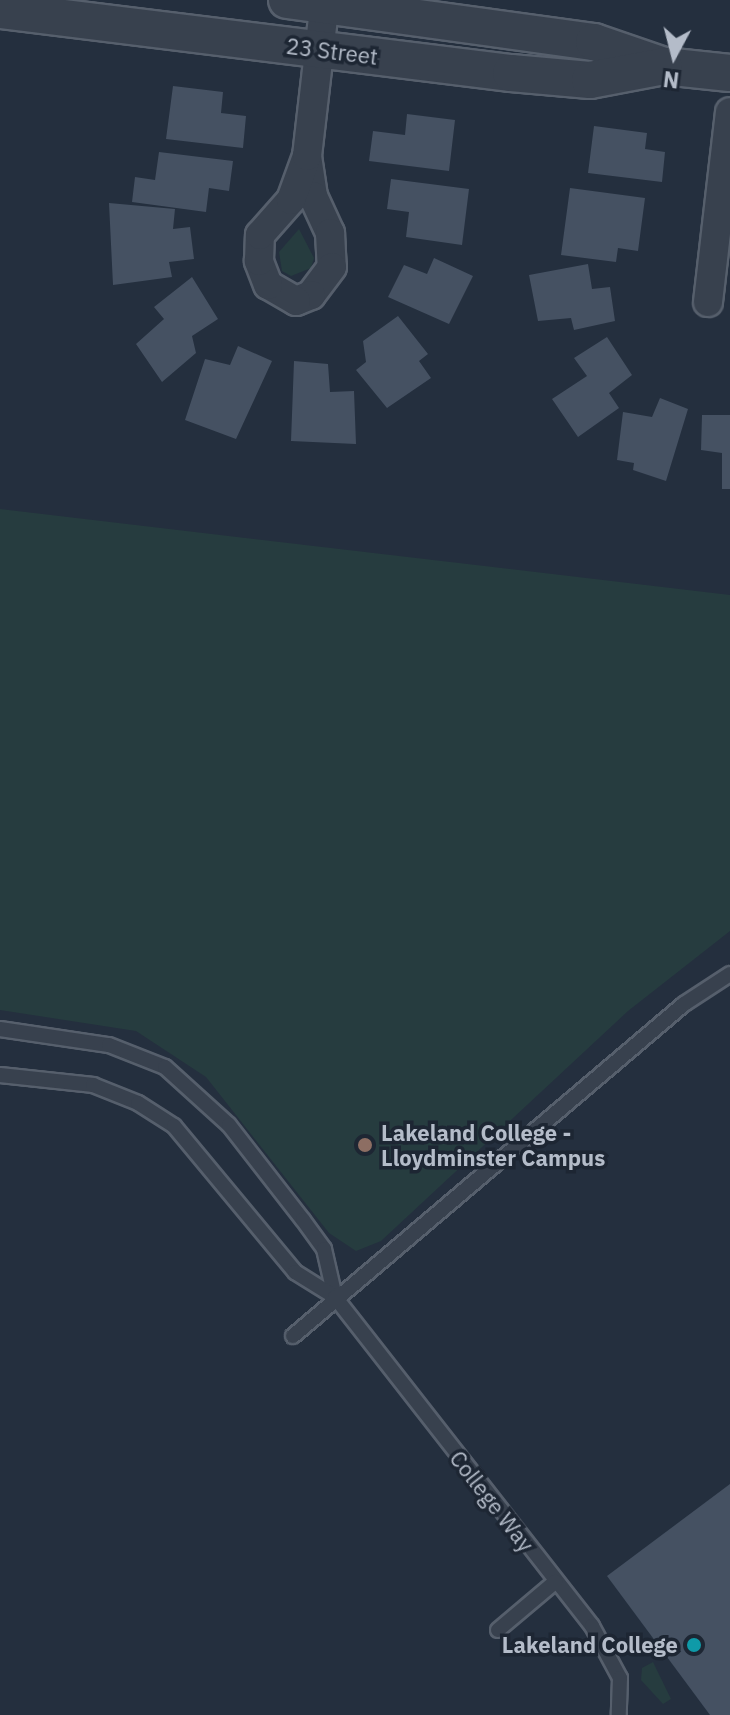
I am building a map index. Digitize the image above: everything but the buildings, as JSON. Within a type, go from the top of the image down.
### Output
[{"type":"street","name":"23 Street","points":[[287,0],[325,2],[594,42],[664,66],[730,73]]},
{"type":"street","points":[[307,156],[325,2]]},
{"type":"street","name":"23 Street","points":[[0,10],[590,80],[664,66]]},
{"type":"street","points":[[708,302],[730,112]]},
{"type":"lane","points":[[293,1336],[335,1297],[684,1004],[730,974]]},
{"type":"lane","name":"College Way","points":[[0,1029],[109,1045],[165,1067],[229,1125],[303,1220],[324,1249],[335,1297]]},
{"type":"lane","name":"College Way","points":[[0,1075],[93,1085],[162,1118],[295,1272],[335,1297],[610,1652],[620,1678],[619,1715]]},
{"type":"lane","points":[[498,1630],[555,1582]]},
{"type":"green space","points":[[299,229],[314,258],[311,268],[291,276],[282,271],[279,252]]},
{"type":"green space","points":[[0,509],[730,595],[730,931],[628,1011],[381,1241],[356,1251],[329,1233],[206,1077],[136,1031],[0,1010]]},
{"type":"green space","points":[[653,1662],[671,1699],[663,1704],[641,1680],[642,1668]]},
{"type":"place","name":"Lakeland College - Lloydminster Campus","points":[[365,1145]]},
{"type":"place","name":"Lakeland College","points":[[694,1645]]}]
